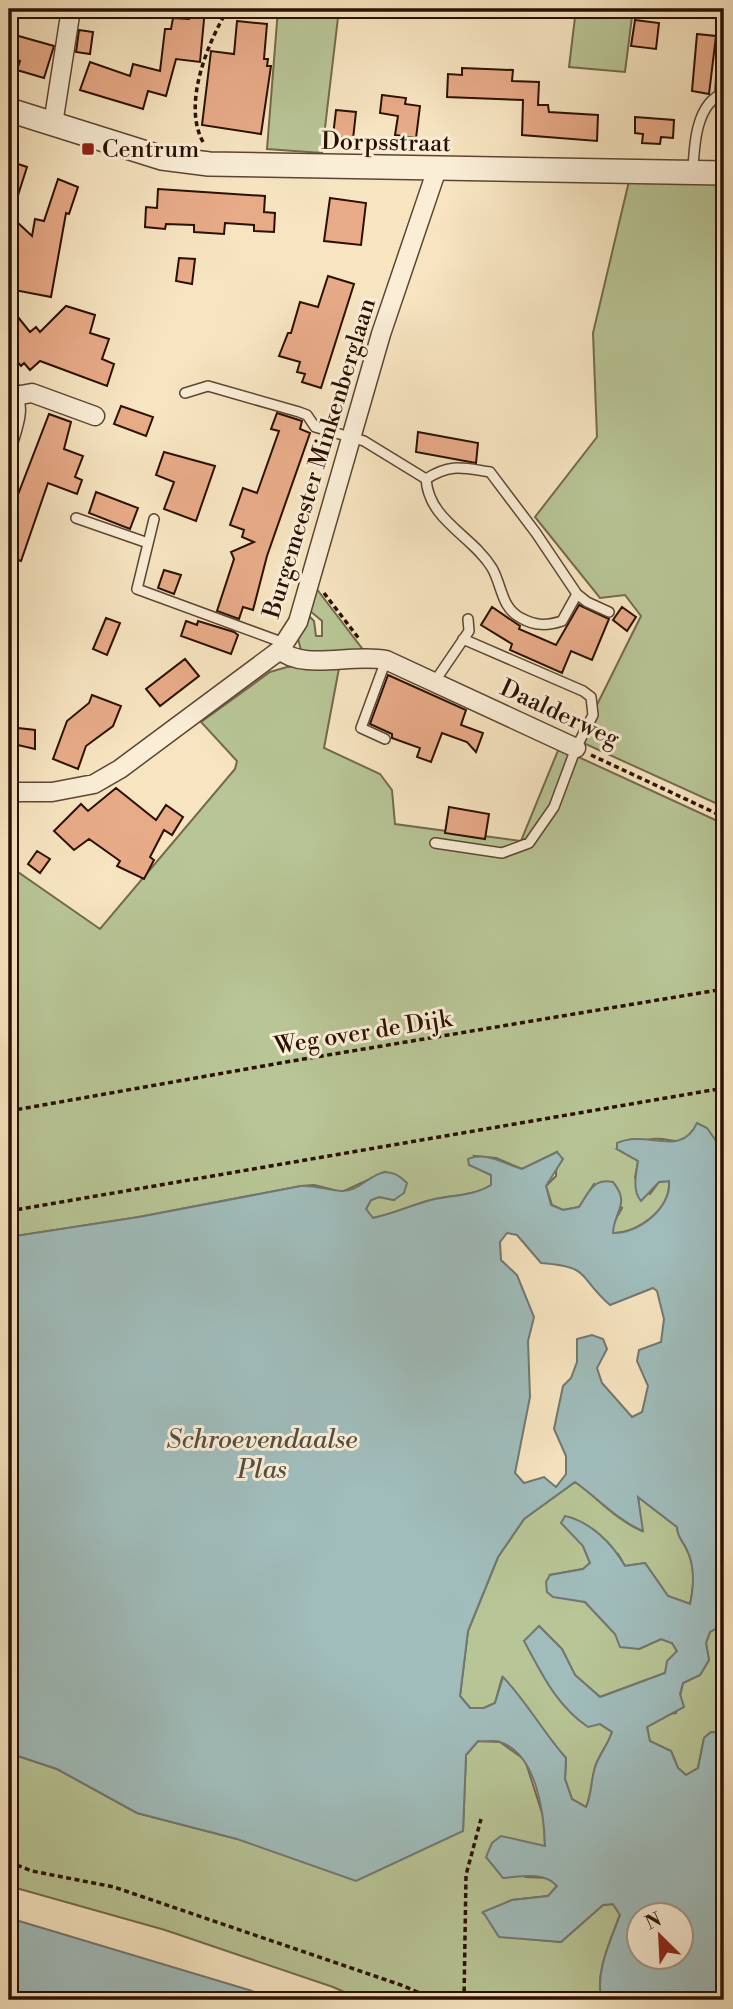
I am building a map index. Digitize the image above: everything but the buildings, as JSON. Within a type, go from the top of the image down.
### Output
[{"type":"street","points":[[53,124],[71,9]]},
{"type":"street","name":"Dorpsstraat","points":[[9,110],[162,158],[209,164],[724,173]]},
{"type":"street","name":"Burgemeester Minkenberglaan","points":[[9,792],[52,792],[94,783],[120,769],[282,647],[298,622],[381,334],[437,169]]},
{"type":"street","points":[[9,440],[17,416],[12,391],[32,393],[95,416]]},
{"type":"street","name":"Daalderweg","points":[[282,647],[288,658],[309,661],[357,656],[380,659],[435,681],[576,748]]},
{"type":"lane","points":[[693,172],[700,122],[709,104],[722,93],[724,25]]},
{"type":"lane","points":[[185,393],[208,386],[247,395],[307,415],[315,427],[365,441],[426,480],[433,508],[486,561],[507,606],[520,618],[545,627],[562,621],[577,594]]},
{"type":"lane","points":[[426,480],[443,469],[458,467],[490,472],[577,594],[609,612]]},
{"type":"lane","points":[[76,518],[148,543]]},
{"type":"lane","points":[[154,519],[137,589],[282,647]]},
{"type":"lane","points":[[435,681],[469,631],[468,619]]},
{"type":"lane","points":[[435,843],[502,853],[529,844],[554,807],[576,748],[593,715],[591,697],[463,639]]},
{"type":"lane","points":[[380,659],[361,728],[385,739]]},
{"type":"path","points":[[209,164],[208,150],[197,126],[199,77],[213,33],[228,9]]},
{"type":"path","points":[[310,580],[319,586],[380,659]]},
{"type":"path","name":"Daalderweg","points":[[576,748],[724,817]]},
{"type":"path","name":"Weg over de Dijk","points":[[9,1111],[724,989]]},
{"type":"path","points":[[9,1211],[724,1088]]},
{"type":"path","points":[[464,2000],[466,1875],[481,1819]]},
{"type":"path","points":[[9,1862],[32,1871],[114,1887],[401,1985],[436,2000]]},
{"type":"green space","points":[[278,9],[339,9],[322,153],[267,149]]},
{"type":"green space","points":[[576,9],[633,9],[625,72],[569,67]]},
{"type":"green space","points":[[629,181],[724,182],[724,807],[579,741],[641,616],[625,595],[600,598],[535,517],[597,437],[593,333]]},
{"type":"green space","points":[[316,588],[364,651],[308,655],[301,650],[298,639],[309,616],[314,621],[316,636],[322,636],[322,621],[310,611]]},
{"type":"green space","points":[[340,663],[324,748],[380,774],[392,790],[395,824],[521,841],[559,748],[724,824],[724,1147],[694,1131],[684,1140],[652,1139],[617,1149],[638,1161],[635,1178],[650,1194],[659,1182],[669,1181],[665,1201],[659,1210],[642,1224],[623,1232],[613,1233],[613,1224],[622,1208],[594,1184],[579,1207],[563,1210],[552,1205],[546,1186],[556,1176],[557,1152],[522,1169],[496,1158],[474,1156],[481,1170],[491,1175],[491,1185],[372,1218],[366,1209],[371,1200],[379,1197],[394,1200],[385,1172],[342,1192],[314,1185],[301,1186],[139,1217],[9,1237],[9,881],[15,870],[100,929],[235,769],[237,761],[201,722],[270,672],[287,667]]},
{"type":"green space","points":[[575,1482],[615,1515],[642,1531],[638,1497],[677,1527],[691,1561],[693,1576],[690,1604],[668,1596],[645,1563],[625,1566],[618,1554],[583,1546],[590,1563],[583,1569],[550,1575],[572,1599],[585,1602],[615,1634],[639,1649],[661,1639],[672,1643],[677,1651],[665,1673],[600,1697],[575,1675],[562,1649],[539,1626],[600,1724],[612,1732],[595,1767],[586,1807],[572,1799],[565,1779],[566,1758],[520,1697],[502,1678],[495,1703],[484,1708],[470,1708],[460,1696],[468,1631],[498,1557],[524,1519]]},
{"type":"green space","points":[[719,1627],[724,1630],[724,1669],[718,1677],[724,1693],[724,1733],[711,1732],[704,1738],[698,1768],[686,1775],[678,1768],[671,1751],[649,1741],[647,1726],[668,1714],[676,1713],[683,1683],[700,1675],[709,1660],[706,1643],[710,1632]]},
{"type":"green space","points":[[478,1741],[500,1742],[525,1760],[544,1819],[545,1847],[526,1877],[550,1878],[557,1886],[548,1896],[512,1900],[483,1913],[531,1939],[561,1942],[603,1905],[613,1904],[620,1914],[602,1968],[602,2000],[362,2000],[333,1987],[165,1930],[9,1886],[9,1753],[57,1769],[137,1813],[237,1839],[463,1831],[466,1755]]},
{"type":"water","name":"Schroevendaalse Plas","points":[[697,1123],[707,1128],[721,1148],[724,1147],[724,1630],[719,1627],[710,1632],[706,1643],[709,1660],[700,1675],[683,1683],[680,1694],[684,1707],[647,1727],[650,1741],[671,1751],[678,1768],[686,1775],[698,1768],[704,1738],[711,1732],[724,1733],[724,2000],[602,2000],[602,1968],[620,1915],[613,1904],[603,1905],[561,1942],[499,1937],[483,1912],[512,1900],[548,1896],[557,1886],[539,1877],[503,1878],[486,1857],[492,1843],[501,1836],[545,1846],[540,1802],[530,1772],[513,1749],[500,1742],[478,1741],[466,1755],[463,1831],[356,1881],[237,1839],[137,1813],[57,1769],[9,1753],[9,1237],[139,1217],[301,1186],[350,1190],[380,1173],[397,1175],[407,1183],[404,1193],[394,1200],[379,1197],[371,1200],[366,1209],[373,1218],[491,1185],[491,1175],[469,1165],[468,1159],[488,1157],[522,1169],[557,1152],[563,1159],[546,1186],[551,1205],[563,1210],[579,1207],[596,1184],[613,1182],[621,1196],[621,1202],[613,1233],[623,1232],[652,1218],[665,1201],[669,1181],[659,1182],[641,1201],[636,1187],[638,1161],[617,1149],[617,1143],[640,1139],[682,1139],[690,1134]],"holes":[[[507,1233],[517,1235],[541,1263],[577,1270],[610,1305],[653,1288],[657,1291],[664,1319],[661,1342],[639,1350],[637,1361],[648,1386],[642,1412],[632,1417],[602,1383],[597,1368],[607,1349],[603,1339],[592,1335],[577,1339],[577,1362],[571,1378],[563,1386],[554,1429],[566,1456],[566,1474],[556,1487],[544,1477],[524,1483],[515,1473],[530,1397],[528,1341],[534,1317],[517,1275],[501,1260],[500,1242]],[[575,1482],[616,1515],[643,1531],[638,1497],[677,1527],[691,1561],[693,1583],[690,1604],[668,1596],[645,1563],[625,1566],[614,1549],[592,1528],[565,1516],[561,1523],[583,1546],[590,1563],[583,1569],[550,1575],[546,1582],[547,1592],[553,1597],[585,1602],[615,1634],[620,1647],[639,1649],[661,1639],[672,1643],[677,1651],[667,1661],[665,1673],[600,1697],[575,1675],[562,1649],[539,1626],[524,1641],[551,1688],[567,1709],[588,1727],[600,1724],[612,1732],[595,1768],[586,1807],[572,1799],[565,1779],[566,1758],[503,1677],[495,1703],[484,1708],[470,1708],[460,1696],[468,1631],[498,1557],[524,1519]]]},
{"type":"water","points":[[9,1918],[249,1990],[275,2000],[9,2000]]},
{"type":"place","name":"Centrum","points":[[88,149]]}]
